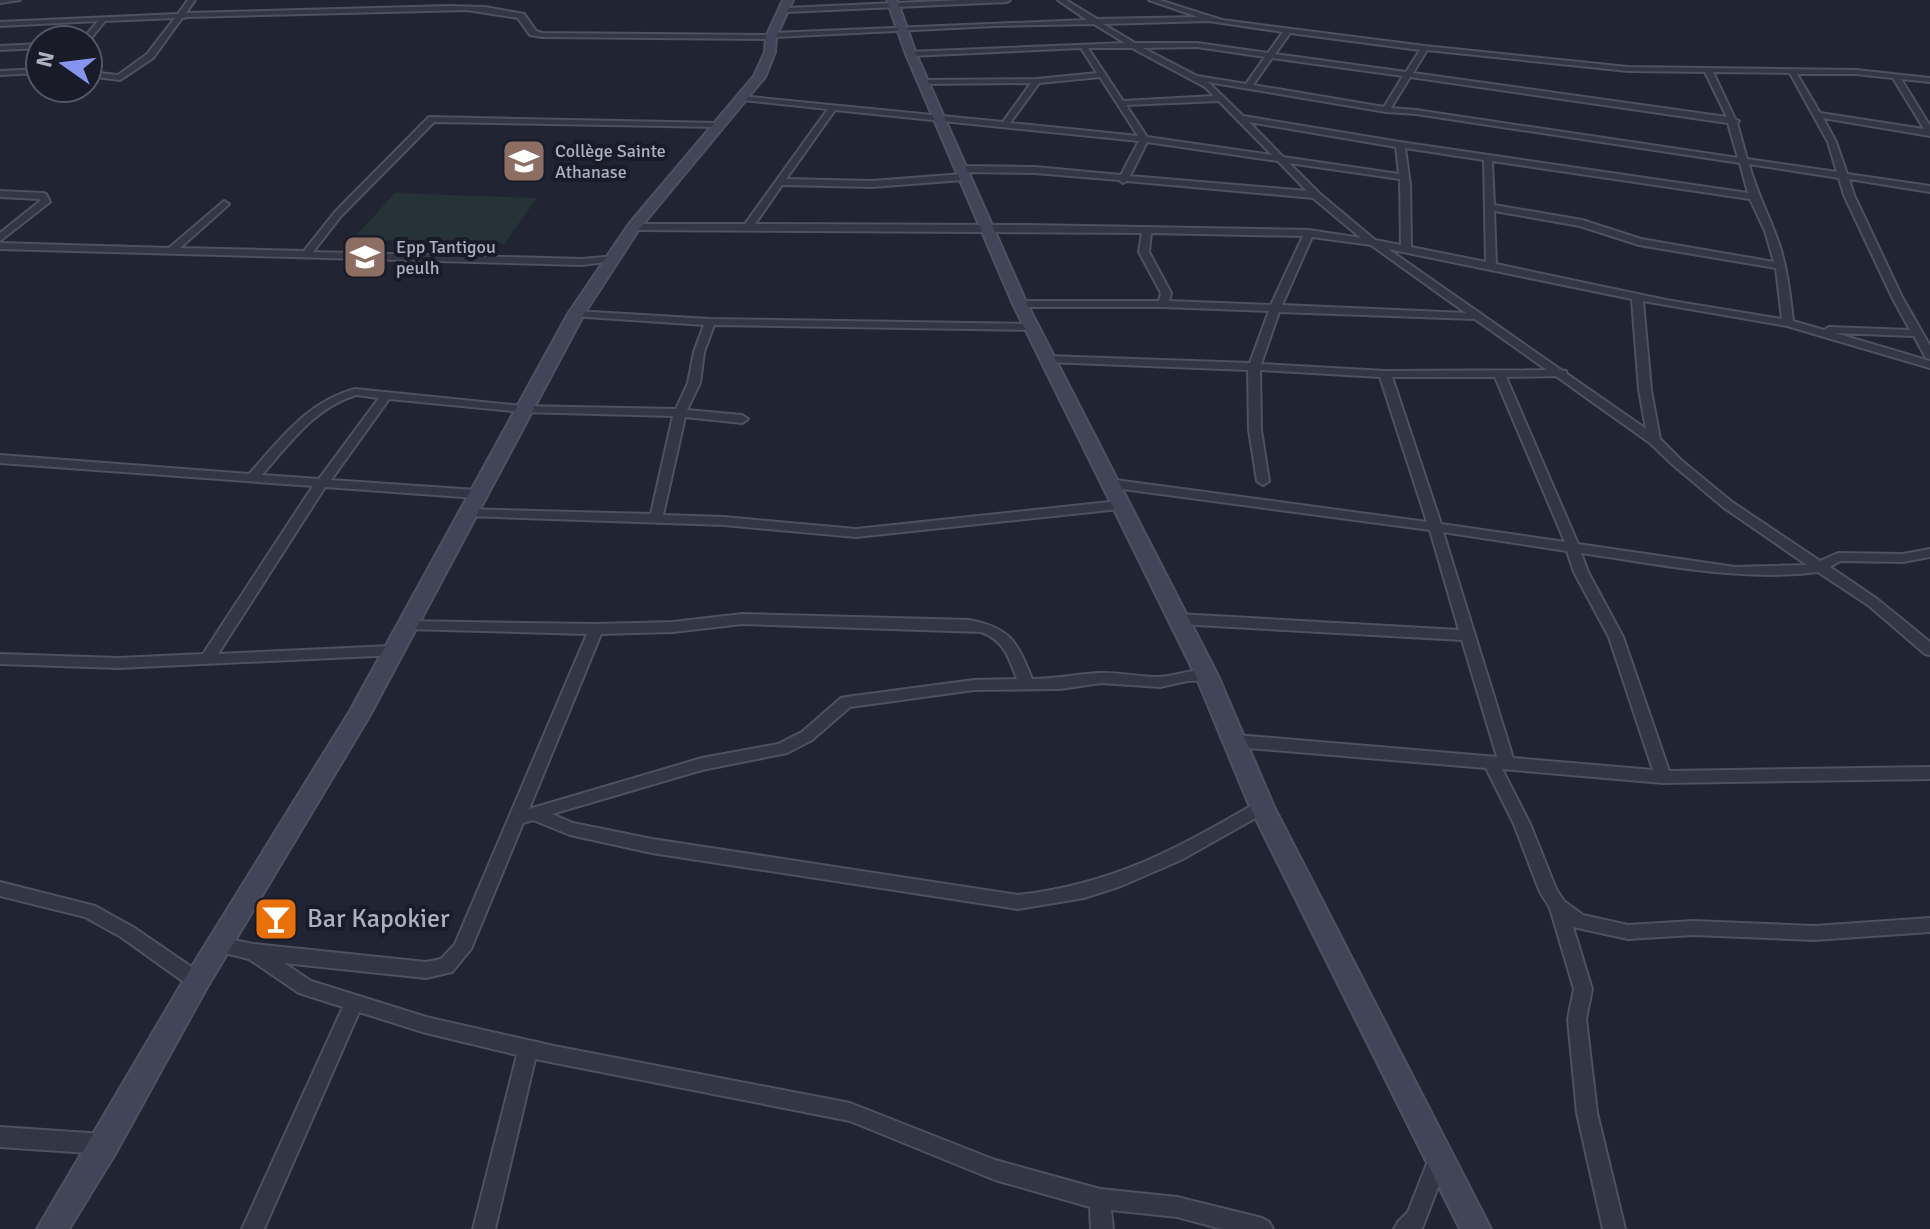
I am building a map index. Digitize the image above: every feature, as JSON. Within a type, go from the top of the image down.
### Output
[{"type":"street","points":[[0,1],[17,0]]},
{"type":"street","points":[[104,76],[120,78],[150,56],[192,0]]},
{"type":"street","points":[[312,12],[322,0]]},
{"type":"street","points":[[460,7],[481,0]]},
{"type":"street","points":[[52,1229],[105,1144],[197,981],[359,715],[576,314],[634,227],[763,71],[772,36],[787,5],[1007,0]]},
{"type":"street","points":[[1061,0],[1134,46],[1194,78],[1221,98],[1316,195],[1372,242],[1654,440],[1680,468],[1818,568],[1865,598],[1930,650]]},
{"type":"street","points":[[1152,0],[1207,19]]},
{"type":"street","points":[[892,2],[985,229],[1020,304],[1207,676],[1262,807],[1476,1229]]},
{"type":"street","points":[[0,24],[460,7],[521,16],[532,32],[542,35],[772,36],[901,28],[1207,19],[1608,68],[1792,71],[1930,80]]},
{"type":"street","points":[[99,24],[103,19]]},
{"type":"street","points":[[1249,85],[1289,29]]},
{"type":"street","points":[[911,54],[1176,44],[1271,54],[1735,121]]},
{"type":"street","points":[[1083,46],[1144,139]]},
{"type":"street","points":[[0,48],[24,47]]},
{"type":"street","points":[[1386,110],[1425,48]]},
{"type":"street","points":[[1707,69],[1720,88],[1735,121],[1754,197],[1771,232],[1781,266],[1788,323]]},
{"type":"street","points":[[1792,71],[1832,142],[1849,195],[1930,356]]},
{"type":"street","points":[[0,73],[24,72]]},
{"type":"street","points":[[924,82],[1037,81],[1100,75]]},
{"type":"street","points":[[1818,115],[1930,133],[1895,76]]},
{"type":"street","points":[[1194,78],[1386,110],[1930,189]]},
{"type":"street","points":[[1006,123],[1037,81]]},
{"type":"street","points":[[743,98],[937,115],[1144,139],[1404,177]]},
{"type":"street","points":[[1122,103],[1221,98]]},
{"type":"street","points":[[748,227],[833,107]]},
{"type":"street","points":[[1241,117],[1488,159],[1754,197]]},
{"type":"street","points":[[305,256],[338,214],[432,119],[719,125]]},
{"type":"street","points":[[1123,180],[1144,139]]},
{"type":"street","points":[[1400,145],[1406,249]]},
{"type":"street","points":[[1488,159],[1491,266]]},
{"type":"street","points":[[778,182],[872,184],[962,173],[1035,170],[1316,195]]},
{"type":"street","points":[[0,194],[43,196],[45,202],[0,238]]},
{"type":"street","points":[[172,250],[224,204]]},
{"type":"street","points":[[1489,207],[1582,223],[1639,242],[1781,266]]},
{"type":"street","points":[[634,227],[1309,233],[1372,242],[1637,297],[1788,323],[1930,365]]},
{"type":"street","points":[[1147,230],[1144,252],[1166,293],[1163,304]]},
{"type":"street","points":[[1263,481],[1255,430],[1254,368],[1274,311],[1309,233]]},
{"type":"street","points":[[0,246],[582,262],[613,258]]},
{"type":"street","points":[[1637,297],[1645,390],[1654,440]]},
{"type":"street","points":[[1020,304],[1163,304],[1274,311],[1474,316]]},
{"type":"street","points":[[576,314],[710,322],[1032,327]]},
{"type":"street","points":[[656,519],[680,413],[694,383],[699,352],[710,322]]},
{"type":"street","points":[[1807,329],[1916,333]]},
{"type":"street","points":[[1048,359],[1385,374],[1562,373]]},
{"type":"street","points":[[1385,374],[1468,635],[1499,764],[1549,892],[1558,906],[1583,989],[1577,1019],[1587,1113],[1614,1229]]},
{"type":"street","points":[[1499,374],[1550,489],[1572,548],[1627,666],[1663,777]]},
{"type":"street","points":[[254,476],[299,425],[328,401],[355,392],[522,409],[680,413],[742,419]]},
{"type":"street","points":[[207,660],[322,482],[385,397]]},
{"type":"street","points":[[3,461],[254,476],[322,482],[472,503],[871,533],[1119,505]]},
{"type":"street","points":[[1108,483],[1435,526],[1735,571],[1818,568],[1838,557],[1903,558],[1930,553]]},
{"type":"street","points":[[407,624],[596,629],[673,627],[742,619],[987,627],[1006,638],[1026,683]]},
{"type":"street","points":[[1178,619],[1468,635]]},
{"type":"street","points":[[219,945],[253,952],[426,970],[446,966],[462,949],[596,629]]},
{"type":"street","points":[[0,659],[118,663],[391,651]]},
{"type":"street","points":[[515,819],[702,764],[781,749],[807,736],[846,702],[974,685],[1060,684],[1101,678],[1160,682],[1187,676],[1207,676]]},
{"type":"street","points":[[1236,741],[1663,777],[1930,773]]},
{"type":"street","points":[[535,814],[570,829],[652,846],[1018,902],[1055,900],[1155,866],[1179,856],[1262,807]]},
{"type":"street","points":[[0,889],[89,911],[127,932],[197,981]]},
{"type":"street","points":[[1558,906],[1578,921],[1628,932],[1693,928],[1814,933],[1930,925]]},
{"type":"street","points":[[253,952],[305,987],[426,1025],[528,1049],[850,1112],[995,1170],[1100,1199],[1177,1207],[1262,1229]]},
{"type":"street","points":[[253,1229],[354,1002]]},
{"type":"street","points":[[484,1229],[528,1049]]},
{"type":"street","points":[[0,1137],[105,1144]]},
{"type":"street","points":[[1405,1229],[1416,1219],[1440,1155]]},
{"type":"street","points":[[1100,1199],[1102,1229]]},
{"type":"shaded area","points":[[395,193],[537,198],[504,244],[353,239]]},
{"type":"place","name":"Collège Sainte Athanase","points":[[524,161]]},
{"type":"place","name":"Epp Tantigou peulh","points":[[365,257]]},
{"type":"place","name":"Bar Kapokier","points":[[276,919]]}]
